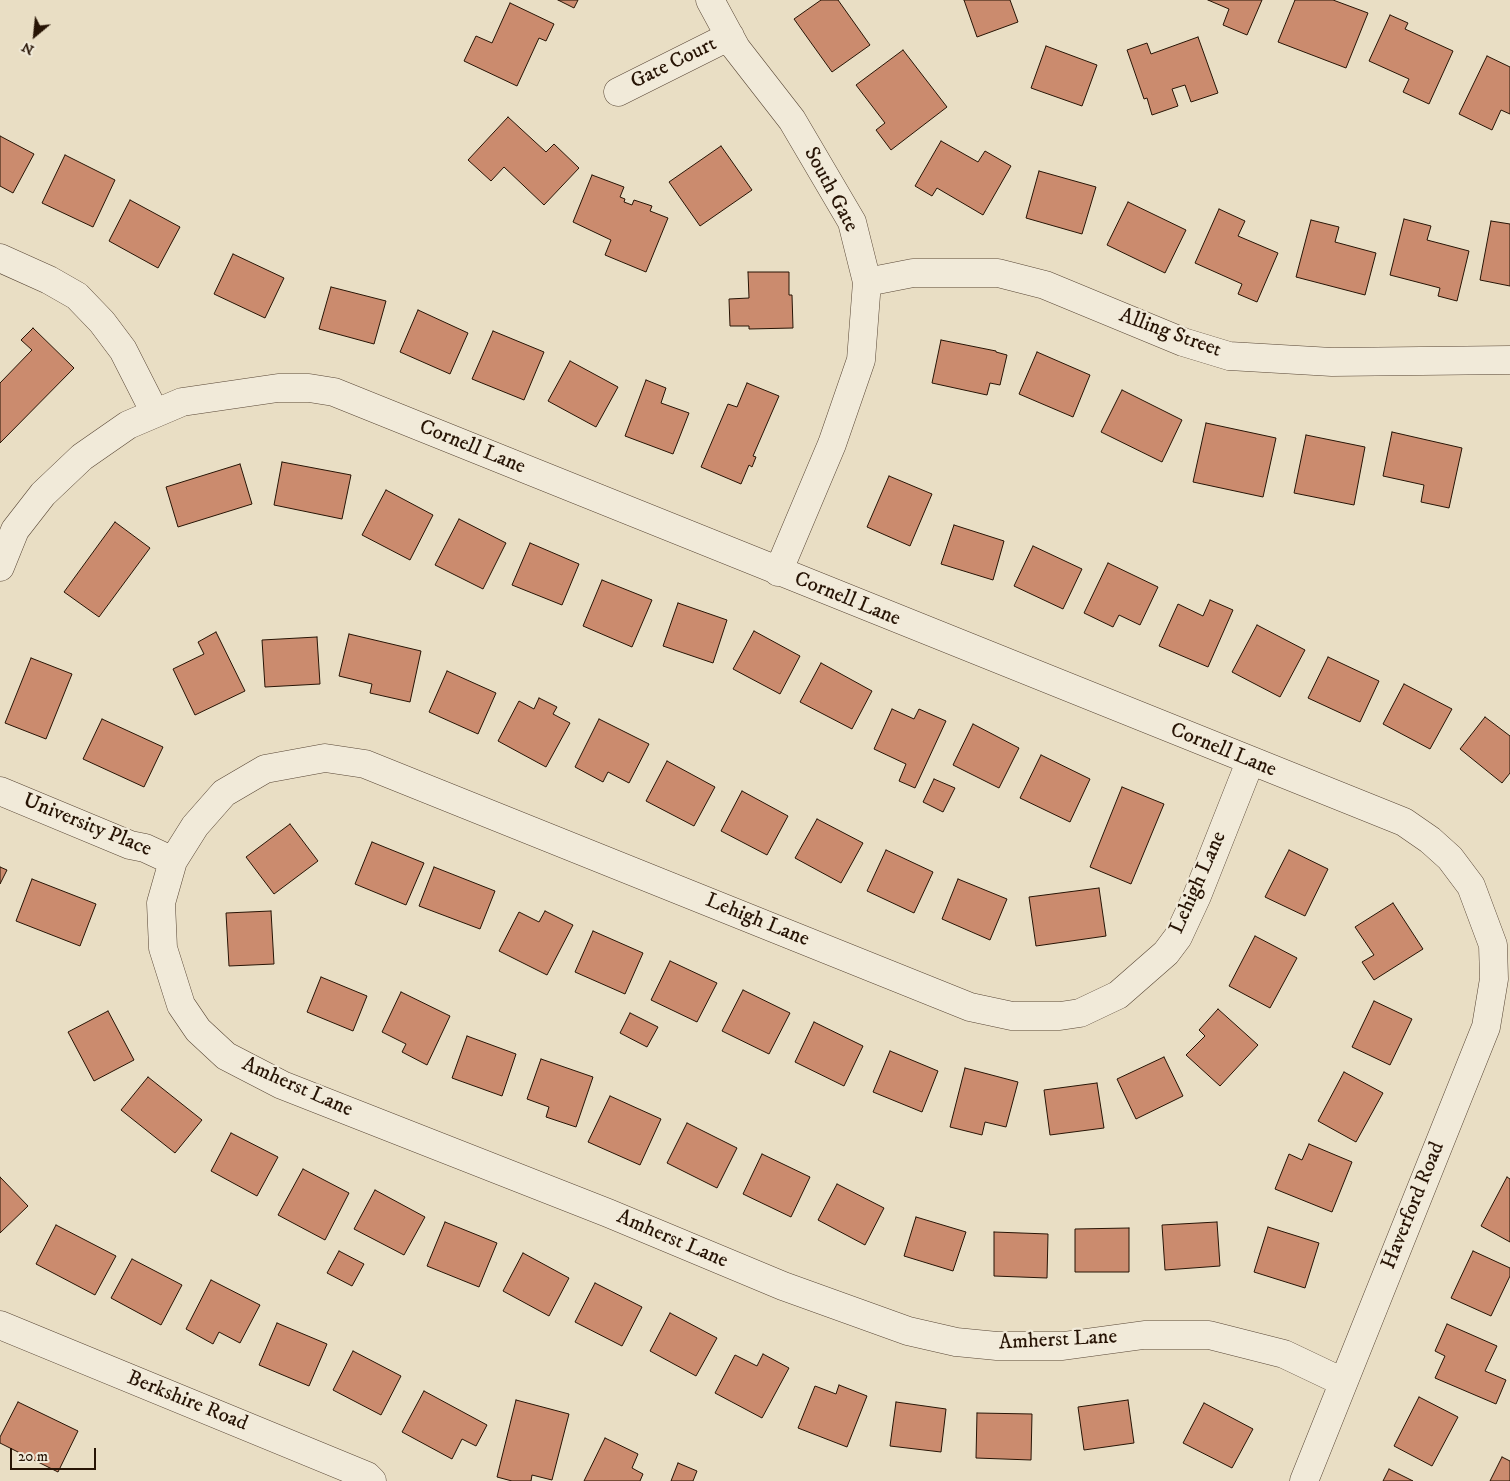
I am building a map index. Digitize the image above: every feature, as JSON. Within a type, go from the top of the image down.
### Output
[{"type":"street","name":"South Gate","points":[[710,0],[736,48],[792,120],[852,222],[867,282],[861,360],[832,444],[778,572]]},
{"type":"street","name":"Gate Court","points":[[618,92],[730,36]]},
{"type":"street","points":[[0,258],[49,280],[77,296],[102,322],[123,350],[155,413],[128,425],[82,457],[43,494],[15,530],[0,567]]},
{"type":"street","name":"Alling Street","points":[[867,282],[914,273],[998,273],[1045,285],[1183,342],[1229,356],[1332,362],[1510,360]]},
{"type":"street","name":"Cornell Lane","points":[[155,413],[182,402],[278,388],[309,388],[334,392],[1250,762],[1404,822],[1430,840],[1450,858],[1471,886],[1486,926]]},
{"type":"street","name":"Lehigh Lane","points":[[173,861],[194,826],[224,793],[265,769],[325,758],[365,764],[970,1007],[1012,1016],[1060,1016],[1080,1013],[1118,995],[1166,953],[1178,937],[1250,762]]},
{"type":"street","name":"University Place","points":[[0,791],[130,845],[145,848],[173,861]]},
{"type":"street","name":"Amherst Lane","points":[[173,861],[161,903],[163,948],[182,1005],[198,1030],[226,1056],[282,1085],[608,1212],[783,1286],[908,1332],[956,1342],[997,1346],[1063,1346],[1144,1335],[1209,1335],[1284,1354],[1343,1382]]},
{"type":"street","name":"Haverford Road","points":[[1304,1481],[1486,1027],[1494,979],[1493,946],[1486,926]]},
{"type":"street","name":"Berkshire Road","points":[[0,1325],[367,1476],[372,1481]]},
{"type":"building","points":[[558,0],[578,0],[574,8]]},
{"type":"building","points":[[821,0],[838,0],[870,45],[832,72],[794,19]]},
{"type":"building","points":[[964,0],[1010,0],[1018,22],[977,37]]},
{"type":"building","points":[[1208,0],[1262,0],[1247,35],[1223,25],[1229,9]]},
{"type":"building","points":[[1295,0],[1333,0],[1368,13],[1346,68],[1278,42]]},
{"type":"building","points":[[510,3],[554,24],[546,41],[539,38],[517,86],[464,61],[476,36],[492,43]]},
{"type":"building","points":[[1390,15],[1408,23],[1405,29],[1453,51],[1429,104],[1403,92],[1409,79],[1369,61]]},
{"type":"building","points":[[1198,37],[1218,93],[1191,102],[1185,85],[1172,89],[1178,106],[1152,115],[1147,98],[1144,99],[1127,50],[1147,43],[1151,54]]},
{"type":"building","points":[[1046,46],[1097,65],[1082,106],[1031,88]]},
{"type":"building","points":[[903,50],[947,107],[891,150],[876,130],[885,123],[856,85]]},
{"type":"building","points":[[1487,56],[1510,67],[1510,114],[1501,110],[1492,130],[1459,114]]},
{"type":"building","points":[[508,117],[546,152],[554,144],[579,168],[544,205],[504,167],[491,181],[468,160]]},
{"type":"building","points":[[0,136],[34,154],[13,193],[0,186]]},
{"type":"building","points":[[941,141],[978,162],[985,151],[1011,166],[983,215],[937,188],[932,196],[915,186]]},
{"type":"building","points":[[721,146],[752,190],[700,226],[669,182]]},
{"type":"building","points":[[65,155],[115,180],[93,227],[42,203]]},
{"type":"building","points":[[1039,171],[1096,187],[1082,234],[1026,218]]},
{"type":"building","points":[[592,175],[624,187],[620,197],[625,199],[624,202],[632,205],[634,200],[652,206],[650,211],[668,218],[646,272],[605,255],[611,240],[573,222]]},
{"type":"building","points":[[130,200],[180,227],[158,268],[109,241]]},
{"type":"building","points":[[1128,202],[1186,230],[1165,273],[1107,245]]},
{"type":"building","points":[[1219,209],[1245,221],[1238,236],[1278,253],[1257,302],[1238,294],[1242,284],[1195,263]]},
{"type":"building","points":[[1404,219],[1431,226],[1427,240],[1469,251],[1457,301],[1438,296],[1440,288],[1390,275]]},
{"type":"building","points":[[1311,220],[1339,227],[1335,242],[1376,253],[1365,295],[1296,277]]},
{"type":"building","points":[[1491,221],[1510,224],[1510,286],[1480,280]]},
{"type":"building","points":[[233,254],[284,278],[265,318],[214,294]]},
{"type":"building","points":[[748,272],[789,272],[789,295],[792,295],[793,328],[749,329],[749,326],[730,326],[729,299],[749,298]]},
{"type":"building","points":[[331,287],[386,301],[374,344],[319,329]]},
{"type":"building","points":[[418,310],[468,333],[450,374],[400,352]]},
{"type":"building","points":[[33,328],[74,368],[0,443],[0,383],[32,350],[21,340]]},
{"type":"building","points":[[493,331],[544,352],[524,400],[472,379]]},
{"type":"building","points":[[941,340],[1007,355],[1000,385],[990,383],[987,395],[932,383]]},
{"type":"building","points":[[1037,352],[1090,375],[1073,417],[1019,394]]},
{"type":"building","points":[[570,361],[618,387],[596,427],[548,401]]},
{"type":"building","points":[[646,380],[666,388],[661,403],[689,413],[673,454],[625,436]]},
{"type":"building","points":[[747,383],[779,396],[753,456],[756,457],[752,467],[749,465],[741,484],[701,467],[728,404],[737,407]]},
{"type":"building","points":[[1122,390],[1182,420],[1162,462],[1101,432]]},
{"type":"building","points":[[1206,423],[1276,438],[1263,497],[1193,482]]},
{"type":"building","points":[[1392,432],[1462,448],[1449,508],[1421,502],[1424,485],[1383,476]]},
{"type":"building","points":[[1306,435],[1365,447],[1354,505],[1294,493]]},
{"type":"building","points":[[282,462],[351,475],[342,519],[274,505]]},
{"type":"building","points":[[240,464],[252,504],[178,527],[166,487]]},
{"type":"building","points":[[889,476],[932,494],[910,546],[867,527]]},
{"type":"building","points":[[386,490],[433,515],[410,560],[362,535]]},
{"type":"building","points":[[459,519],[506,543],[483,589],[435,565]]},
{"type":"building","points":[[115,522],[150,548],[99,617],[64,592]]},
{"type":"building","points":[[954,525],[1004,541],[993,580],[941,564]]},
{"type":"building","points":[[530,543],[579,564],[562,605],[512,585]]},
{"type":"building","points":[[1033,546],[1082,569],[1063,609],[1014,586]]},
{"type":"building","points":[[1108,563],[1158,587],[1140,625],[1119,615],[1113,627],[1084,613]]},
{"type":"building","points":[[602,580],[652,600],[632,647],[583,626]]},
{"type":"building","points":[[1210,600],[1233,610],[1208,667],[1159,646],[1178,604],[1203,616]]},
{"type":"building","points":[[678,603],[727,620],[713,663],[663,646]]},
{"type":"building","points":[[1257,625],[1305,650],[1280,697],[1232,672]]},
{"type":"building","points":[[754,631],[800,656],[780,694],[733,669]]},
{"type":"building","points":[[216,632],[245,691],[195,715],[173,669],[204,654],[198,642]]},
{"type":"building","points":[[349,634],[421,651],[410,702],[370,693],[372,684],[339,676]]},
{"type":"building","points":[[317,637],[320,684],[265,687],[262,640]]},
{"type":"building","points":[[1328,657],[1379,681],[1360,722],[1308,698]]},
{"type":"building","points":[[31,658],[72,674],[46,739],[5,723]]},
{"type":"building","points":[[821,663],[872,691],[852,729],[800,702]]},
{"type":"building","points":[[447,671],[496,693],[478,734],[429,712]]},
{"type":"building","points":[[1404,684],[1452,709],[1430,749],[1383,724]]},
{"type":"building","points":[[539,698],[557,707],[553,714],[570,723],[546,767],[498,741],[519,701],[534,709]]},
{"type":"building","points":[[892,709],[914,719],[919,709],[946,721],[915,788],[899,781],[906,764],[874,749]]},
{"type":"building","points":[[1485,717],[1510,736],[1510,773],[1502,783],[1460,749]]},
{"type":"building","points":[[102,719],[163,747],[144,787],[83,759]]},
{"type":"building","points":[[599,719],[649,744],[629,783],[608,772],[603,782],[575,767]]},
{"type":"building","points":[[973,724],[1019,748],[999,788],[953,765]]},
{"type":"building","points":[[1041,755],[1090,779],[1070,822],[1020,798]]},
{"type":"building","points":[[667,761],[715,787],[694,826],[646,801]]},
{"type":"building","points":[[934,779],[955,788],[943,812],[923,802]]},
{"type":"building","points":[[1122,787],[1164,804],[1131,884],[1090,867]]},
{"type":"building","points":[[742,791],[788,816],[767,855],[721,831]]},
{"type":"building","points":[[817,819],[863,843],[841,883],[795,858]]},
{"type":"building","points":[[290,824],[318,861],[274,894],[246,857]]},
{"type":"building","points":[[372,842],[424,863],[406,905],[355,884]]},
{"type":"building","points":[[886,850],[933,872],[914,913],[867,891]]},
{"type":"building","points":[[1289,850],[1328,869],[1305,916],[1265,897]]},
{"type":"building","points":[[0,867],[7,870],[0,884]]},
{"type":"building","points":[[434,867],[495,891],[480,929],[419,906]]},
{"type":"building","points":[[32,879],[96,904],[80,946],[16,921]]},
{"type":"building","points":[[958,879],[1007,899],[990,940],[942,919]]},
{"type":"building","points":[[1099,888],[1106,936],[1036,946],[1029,897]]},
{"type":"building","points":[[1393,903],[1423,949],[1374,980],[1362,962],[1374,955],[1355,927]]},
{"type":"building","points":[[271,911],[274,964],[229,966],[226,913]]},
{"type":"building","points":[[545,911],[573,925],[547,975],[499,951],[519,912],[539,922]]},
{"type":"building","points":[[593,931],[643,953],[625,994],[575,972]]},
{"type":"building","points":[[1255,936],[1297,958],[1270,1008],[1229,986]]},
{"type":"building","points":[[670,961],[717,983],[697,1022],[651,1000]]},
{"type":"building","points":[[321,977],[367,996],[353,1031],[307,1012]]},
{"type":"building","points":[[743,990],[790,1013],[769,1054],[722,1031]]},
{"type":"building","points":[[401,992],[450,1016],[427,1065],[402,1052],[406,1044],[382,1032]]},
{"type":"building","points":[[1374,1001],[1412,1019],[1390,1065],[1352,1047]]},
{"type":"building","points":[[1218,1009],[1258,1045],[1220,1086],[1186,1055],[1205,1036],[1199,1030]]},
{"type":"building","points":[[108,1011],[134,1060],[94,1081],[68,1032]]},
{"type":"building","points":[[630,1013],[658,1027],[647,1047],[620,1033]]},
{"type":"building","points":[[814,1022],[863,1046],[844,1086],[795,1062]]},
{"type":"building","points":[[467,1036],[516,1054],[502,1096],[452,1078]]},
{"type":"building","points":[[890,1051],[938,1071],[922,1112],[873,1092]]},
{"type":"building","points":[[1164,1057],[1183,1096],[1136,1119],[1117,1079]]},
{"type":"building","points":[[541,1059],[593,1077],[576,1127],[546,1117],[549,1107],[527,1099]]},
{"type":"building","points":[[965,1068],[1018,1082],[1006,1127],[985,1122],[982,1135],[950,1127]]},
{"type":"building","points":[[1344,1072],[1383,1093],[1356,1142],[1318,1121]]},
{"type":"building","points":[[148,1077],[202,1120],[175,1153],[121,1110]]},
{"type":"building","points":[[1097,1083],[1104,1128],[1050,1135],[1044,1090]]},
{"type":"building","points":[[610,1096],[661,1119],[640,1165],[588,1142]]},
{"type":"building","points":[[687,1123],[737,1148],[717,1188],[667,1163]]},
{"type":"building","points":[[231,1133],[278,1157],[257,1196],[211,1171]]},
{"type":"building","points":[[1309,1144],[1352,1162],[1332,1212],[1275,1189],[1289,1154],[1302,1160]]},
{"type":"building","points":[[762,1154],[810,1177],[791,1217],[743,1194]]},
{"type":"building","points":[[303,1169],[349,1193],[325,1240],[278,1215]]},
{"type":"building","points":[[0,1177],[28,1206],[0,1233]]},
{"type":"building","points":[[1507,1177],[1510,1179],[1510,1242],[1481,1226]]},
{"type":"building","points":[[837,1184],[884,1208],[865,1245],[818,1220]]},
{"type":"building","points":[[375,1190],[425,1217],[404,1255],[354,1229]]},
{"type":"building","points":[[916,1217],[966,1232],[953,1271],[904,1256]]},
{"type":"building","points":[[445,1222],[497,1243],[479,1287],[427,1266]]},
{"type":"building","points":[[1217,1222],[1220,1266],[1165,1270],[1162,1225]]},
{"type":"building","points":[[56,1225],[116,1256],[95,1295],[36,1264]]},
{"type":"building","points":[[1268,1227],[1319,1243],[1305,1288],[1254,1272]]},
{"type":"building","points":[[1129,1228],[1129,1272],[1075,1272],[1075,1229]]},
{"type":"building","points":[[994,1232],[1048,1234],[1047,1278],[994,1276]]},
{"type":"building","points":[[339,1251],[364,1264],[352,1286],[327,1273]]},
{"type":"building","points":[[1473,1251],[1510,1268],[1510,1276],[1491,1316],[1451,1298]]},
{"type":"building","points":[[523,1253],[569,1278],[549,1316],[503,1291]]},
{"type":"building","points":[[132,1259],[182,1285],[161,1325],[111,1298]]},
{"type":"building","points":[[211,1280],[260,1305],[240,1343],[219,1332],[213,1344],[186,1329]]},
{"type":"building","points":[[595,1283],[642,1307],[622,1346],[575,1322]]},
{"type":"building","points":[[670,1313],[717,1338],[696,1376],[650,1351]]},
{"type":"building","points":[[277,1323],[327,1344],[309,1386],[259,1365]]},
{"type":"building","points":[[1447,1324],[1497,1346],[1485,1371],[1506,1380],[1496,1404],[1435,1378],[1445,1356],[1435,1351]]},
{"type":"building","points":[[353,1351],[401,1376],[381,1415],[333,1390]]},
{"type":"building","points":[[763,1354],[789,1368],[762,1418],[715,1393],[735,1355],[757,1366]]},
{"type":"building","points":[[839,1385],[867,1396],[847,1447],[798,1428],[815,1386],[836,1394]]},
{"type":"building","points":[[424,1391],[487,1425],[476,1446],[462,1439],[452,1459],[402,1432]]},
{"type":"building","points":[[1419,1397],[1458,1417],[1432,1466],[1394,1446]]},
{"type":"building","points":[[516,1400],[569,1414],[552,1480],[532,1475],[531,1481],[512,1481],[497,1477]]},
{"type":"building","points":[[1128,1400],[1134,1443],[1084,1450],[1078,1407]]},
{"type":"building","points":[[18,1402],[78,1431],[58,1472],[0,1443],[0,1437]]},
{"type":"building","points":[[896,1402],[946,1409],[941,1452],[890,1446]]},
{"type":"building","points":[[1204,1403],[1253,1429],[1232,1468],[1183,1443]]},
{"type":"building","points":[[977,1413],[1032,1414],[1031,1460],[976,1458]]},
{"type":"building","points":[[605,1438],[638,1454],[632,1468],[643,1474],[640,1481],[584,1481]]},
{"type":"building","points":[[1502,1457],[1510,1461],[1510,1481],[1490,1481]]},
{"type":"building","points":[[678,1463],[697,1471],[693,1481],[671,1481]]},
{"type":"building","points":[[1389,1469],[1413,1481],[1383,1481]]}]
